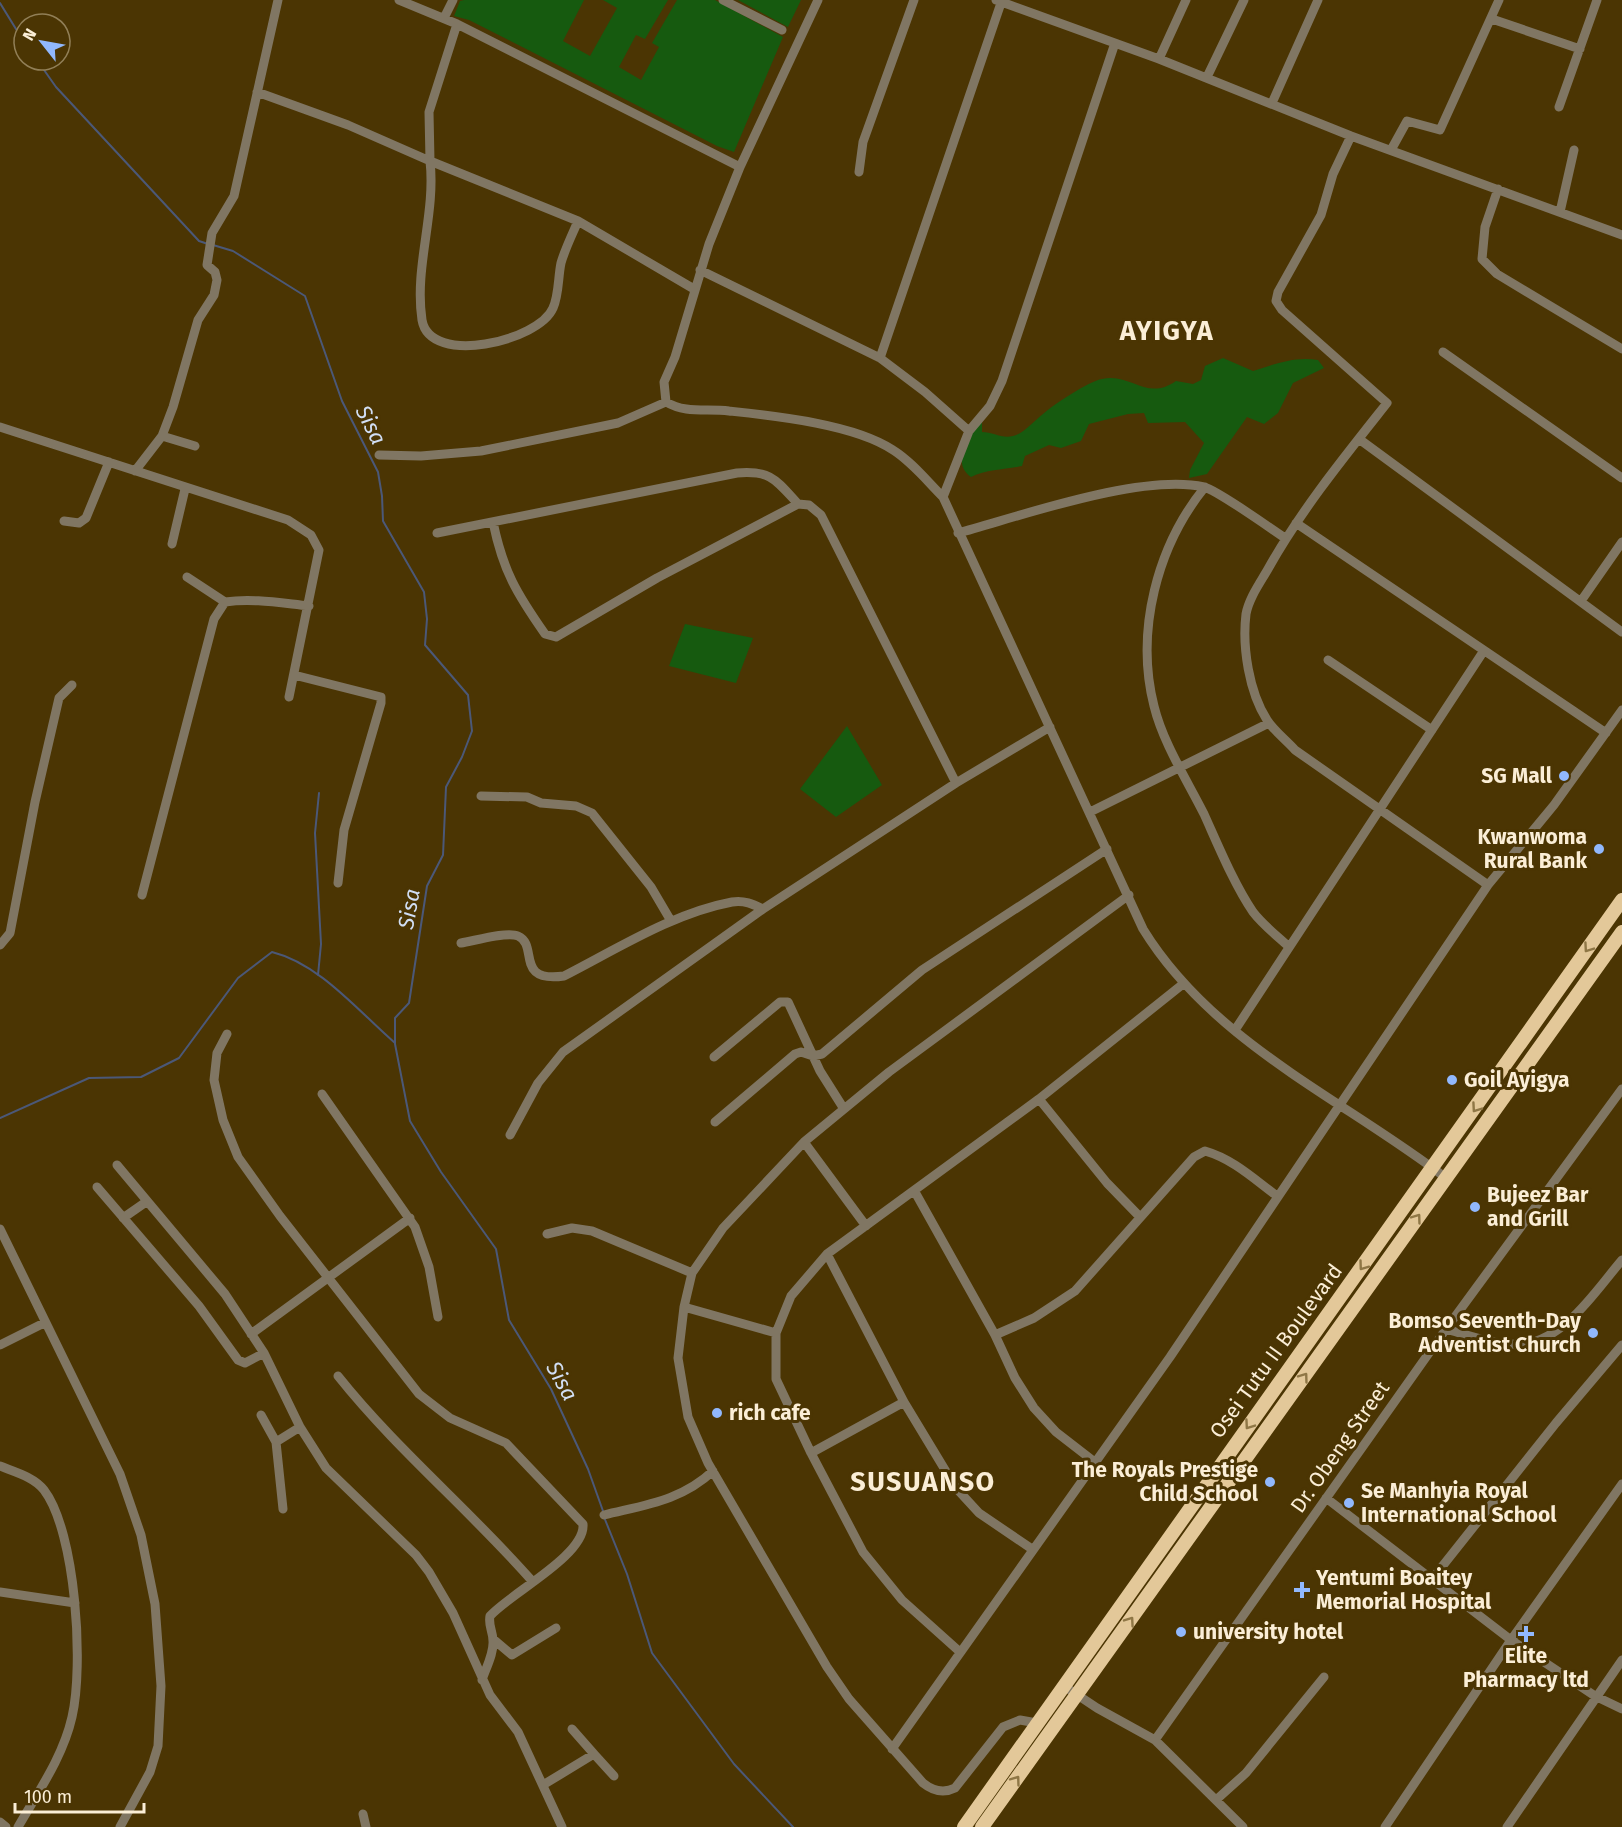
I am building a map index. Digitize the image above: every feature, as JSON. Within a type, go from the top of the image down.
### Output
[{"type":"highway","name":"Osei Tutu II Boulevard","points":[[964,1827],[1622,900]]},
{"type":"highway","name":"Osei Tutu II Boulevard","points":[[982,1827],[1622,932]]},
{"type":"street","points":[[135,471],[162,436],[173,407],[198,320],[214,295],[217,280],[215,272],[207,265],[208,251],[212,233],[234,196],[278,0]]},
{"type":"street","points":[[399,0],[457,24],[740,167]]},
{"type":"street","points":[[444,18],[453,0]]},
{"type":"street","points":[[723,0],[782,30]]},
{"type":"street","points":[[666,402],[664,382],[675,357],[700,270],[740,167],[818,0]]},
{"type":"street","points":[[859,172],[863,142],[914,0]]},
{"type":"street","points":[[1159,59],[1186,0]]},
{"type":"street","points":[[1207,77],[1244,0]]},
{"type":"street","points":[[1272,104],[1318,0]]},
{"type":"street","points":[[1391,150],[1407,121],[1440,130],[1499,0]]},
{"type":"street","points":[[1559,107],[1597,0]]},
{"type":"street","points":[[880,358],[1000,1],[1207,77],[1351,136],[1622,233]]},
{"type":"street","points":[[1492,19],[1580,49]]},
{"type":"street","points":[[457,24],[429,112],[429,218],[421,274],[422,321],[427,331],[440,342],[466,346],[495,343],[535,328],[553,309],[562,261],[579,221]]},
{"type":"street","points":[[943,497],[969,431],[990,406],[1002,381],[1115,43]]},
{"type":"street","points":[[257,92],[348,125],[579,221],[694,289]]},
{"type":"street","points":[[1351,136],[1333,174],[1321,216],[1278,291],[1276,301],[1282,310],[1387,403],[1285,538],[1253,595],[1246,612],[1245,634],[1249,671],[1261,709],[1269,723],[1295,750],[1488,885]]},
{"type":"street","points":[[1560,212],[1574,150]]},
{"type":"street","points":[[1498,189],[1485,227],[1482,259],[1497,274],[1578,320],[1622,349]]},
{"type":"street","points":[[700,270],[880,358],[925,392],[969,431]]},
{"type":"street","points":[[1443,352],[1622,477]]},
{"type":"street","points":[[380,455],[421,456],[481,451],[618,423],[666,402]]},
{"type":"street","points":[[666,402],[676,408],[713,409],[793,418],[872,439],[893,450],[943,497],[1143,929],[1183,984],[1235,1030],[1339,1106],[1446,1178]]},
{"type":"street","points":[[0,427],[185,489],[288,520],[311,535],[319,550],[290,697]]},
{"type":"street","points":[[162,436],[195,446]]},
{"type":"street","points":[[1359,439],[1622,632]]},
{"type":"street","points":[[64,521],[79,523],[86,518],[109,462]]},
{"type":"street","points":[[437,533],[746,472],[767,474],[777,480],[798,504]]},
{"type":"street","points":[[958,533],[1120,490],[1162,486],[1205,487],[1285,538]]},
{"type":"street","points":[[1205,487],[1190,506],[1175,532],[1157,579],[1147,626],[1154,706],[1181,767],[1253,912],[1289,947]]},
{"type":"street","points":[[172,544],[185,489]]},
{"type":"street","points":[[493,522],[500,556],[514,589],[545,634],[556,637],[657,578],[798,504],[809,505],[821,515],[956,783]]},
{"type":"street","points":[[1296,523],[1483,652],[1606,733]]},
{"type":"street","points":[[1581,602],[1622,542]]},
{"type":"street","points":[[187,577],[225,602],[252,599],[309,606]]},
{"type":"street","points":[[142,895],[214,619],[225,602]]},
{"type":"street","points":[[1235,1030],[1483,652]]},
{"type":"street","points":[[1328,660],[1432,730]]},
{"type":"street","points":[[294,675],[381,697],[344,830],[338,883]]},
{"type":"street","points":[[0,945],[10,933],[35,802],[59,698],[72,685]]},
{"type":"street","points":[[892,1749],[1032,1549],[1096,1463],[1488,885],[1554,805],[1622,710]]},
{"type":"street","points":[[1090,812],[1269,723]]},
{"type":"street","points":[[510,1136],[521,1111],[548,1067],[563,1052],[763,909],[956,783],[1050,727]]},
{"type":"street","points":[[482,796],[527,797],[541,803],[576,806],[592,813],[651,886],[671,921]]},
{"type":"street","points":[[715,1122],[795,1054],[801,1052],[813,1056],[822,1054],[922,970],[1107,849]]},
{"type":"street","points":[[1037,1723],[1020,1720],[1004,1726],[955,1788],[946,1792],[930,1788],[923,1783],[849,1699],[827,1667],[713,1471],[688,1417],[678,1358],[684,1307],[692,1273],[723,1228],[804,1142],[889,1072],[1129,896]]},
{"type":"street","points":[[461,943],[510,934],[519,936],[524,941],[531,966],[538,974],[549,978],[564,976],[671,921],[733,902],[749,902],[763,909]]},
{"type":"street","points":[[960,1652],[902,1600],[863,1552],[811,1454],[776,1378],[776,1333],[791,1296],[827,1254],[915,1192],[1039,1099],[1183,984]]},
{"type":"street","points":[[714,1057],[742,1031],[784,1001],[791,1005],[813,1056],[844,1109]]},
{"type":"street","points":[[227,1034],[217,1053],[214,1080],[223,1120],[238,1157],[419,1394],[450,1418],[506,1443],[583,1524],[580,1539],[534,1582],[490,1616],[488,1623],[493,1639],[482,1680]]},
{"type":"street","name":"Dr. Obeng Street","points":[[1155,1740],[1446,1329],[1622,1089]]},
{"type":"street","points":[[322,1094],[410,1218],[423,1246],[438,1317]]},
{"type":"street","points":[[1039,1099],[1107,1183],[1140,1217]]},
{"type":"street","points":[[804,1142],[866,1226]]},
{"type":"street","points":[[995,1335],[1034,1318],[1075,1291],[1194,1157],[1205,1151],[1238,1167],[1277,1196]]},
{"type":"street","points":[[117,1165],[225,1294],[264,1353],[300,1427],[326,1468],[416,1556],[429,1572],[453,1613],[482,1680],[518,1732],[562,1827]]},
{"type":"street","points":[[97,1187],[199,1306],[238,1360],[245,1363],[264,1353]]},
{"type":"street","points":[[915,1192],[995,1335],[1015,1378],[1034,1408],[1063,1438],[1096,1463]]},
{"type":"street","points":[[123,1218],[146,1202]]},
{"type":"street","points":[[251,1334],[410,1218]]},
{"type":"street","points":[[547,1234],[572,1228],[592,1231],[692,1273]]},
{"type":"street","points":[[0,1229],[44,1323],[120,1474],[141,1535],[155,1604],[161,1686],[158,1746],[150,1773],[120,1827]]},
{"type":"street","points":[[827,1254],[904,1402],[956,1488],[979,1513],[1032,1549]]},
{"type":"street","points":[[1446,1329],[1492,1342],[1522,1344],[1540,1341],[1568,1321],[1622,1260]]},
{"type":"street","points":[[684,1307],[776,1333]]},
{"type":"street","points":[[0,1345],[44,1323]]},
{"type":"street","points":[[1433,1578],[1556,1423],[1622,1345]]},
{"type":"street","points":[[338,1376],[366,1410],[479,1522],[534,1582]]},
{"type":"street","points":[[811,1454],[904,1402]]},
{"type":"street","points":[[261,1415],[276,1443],[283,1509]]},
{"type":"street","points":[[276,1443],[300,1427]]},
{"type":"street","points":[[0,1471],[0,1466],[30,1478],[43,1489],[49,1498],[66,1544],[75,1603],[77,1651],[72,1717],[56,1761],[18,1827]]},
{"type":"street","points":[[604,1515],[659,1503],[701,1481],[713,1471]]},
{"type":"street","points":[[1385,1827],[1511,1640],[1622,1484]]},
{"type":"street","points":[[1326,1498],[1511,1640],[1595,1696],[1622,1709]]},
{"type":"street","points":[[0,1592],[75,1603]]},
{"type":"street","points":[[493,1639],[512,1655],[556,1628]]},
{"type":"street","points":[[1507,1827],[1595,1696],[1622,1660]]},
{"type":"street","points":[[1216,1800],[1246,1773],[1324,1677]]},
{"type":"street","points":[[1064,1686],[1077,1696],[1155,1740],[1243,1827]]},
{"type":"street","points":[[572,1729],[614,1776]]},
{"type":"street","points":[[543,1785],[594,1754]]},
{"type":"street","points":[[363,1814],[366,1827]]},
{"type":"street","points":[[0,1822],[6,1827]]},
{"type":"green space","points":[[584,0],[563,41],[590,56],[617,8],[603,0],[668,0],[645,39],[636,35],[619,67],[641,80],[659,47],[652,43],[677,0],[715,0],[783,37],[734,152],[717,146],[469,20],[454,16],[460,1]]},
{"type":"green space","points":[[738,0],[801,0],[788,27]]},
{"type":"green space","points":[[1223,358],[1253,371],[1285,361],[1301,359],[1318,360],[1324,368],[1293,383],[1278,413],[1264,424],[1247,417],[1207,474],[1189,478],[1190,470],[1204,443],[1185,422],[1148,423],[1144,413],[1128,414],[1089,424],[1081,441],[1061,448],[1049,445],[1025,456],[1022,466],[989,471],[971,477],[962,464],[962,456],[968,440],[982,419],[982,432],[1005,437],[1017,435],[1063,399],[1096,381],[1122,379],[1156,389],[1176,381],[1193,384],[1201,380],[1205,366]]},
{"type":"green space","points":[[685,624],[753,638],[736,683],[669,666]]},
{"type":"green space","points":[[847,726],[882,785],[836,817],[800,789]]},
{"type":"waterway","name":"Sisa","points":[[0,3],[12,22]]},
{"type":"waterway","name":"Sisa","points":[[45,72],[56,87],[199,241],[208,244]]},
{"type":"waterway","name":"Sisa","points":[[213,245],[233,251],[305,296],[342,401],[378,472],[383,521],[424,592],[427,619],[425,645],[468,695],[472,731],[462,757],[446,787],[443,855],[427,886],[409,1003],[395,1018],[395,1044],[410,1121],[441,1172],[496,1249],[509,1320],[551,1389],[588,1469],[603,1511]]},
{"type":"waterway","points":[[318,975],[321,944],[315,833],[319,793]]},
{"type":"waterway","points":[[0,1118],[89,1078],[141,1077],[179,1058],[238,978],[272,952],[290,958],[322,978],[395,1043]]},
{"type":"waterway","name":"Sisa","points":[[604,1517],[627,1574],[652,1653],[734,1764],[793,1827]]},
{"type":"place","name":"SG Mall","points":[[1564,776]]},
{"type":"place","name":"Kwanwoma Rural Bank","points":[[1599,849]]},
{"type":"place","name":"Goil Ayigya","points":[[1452,1080]]},
{"type":"place","name":"Bujeez Bar and Grill","points":[[1475,1207]]},
{"type":"place","name":"Bomso Seventh-Day Adventist Church","points":[[1593,1333]]},
{"type":"place","name":"rich cafe","points":[[717,1413]]},
{"type":"place","name":"The Royals Prestige Child School","points":[[1270,1482]]},
{"type":"place","name":"Se Manhyia Royal International School","points":[[1349,1503]]},
{"type":"place","name":"Yentumi Boaitey Memorial Hospital","points":[[1302,1590]]},
{"type":"place","name":"university hotel","points":[[1181,1632]]},
{"type":"place","name":"Elite Pharmacy ltd","points":[[1526,1634]]},
{"type":"district","name":"AYIGYA","points":[[1167,331]]},
{"type":"district","name":"SUSUANSO","points":[[923,1482]]}]
